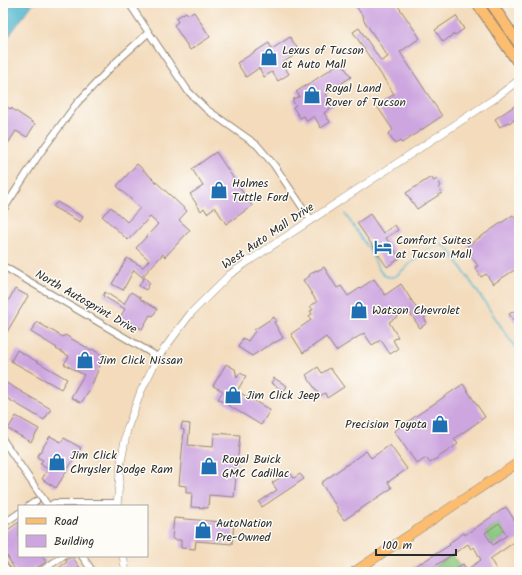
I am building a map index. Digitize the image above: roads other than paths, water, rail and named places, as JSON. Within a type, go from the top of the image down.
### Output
[{"type":"highway","points":[[476,3],[519,64]]},
{"type":"highway","points":[[491,3],[519,44]]},
{"type":"main road","points":[[354,572],[519,462]]},
{"type":"street","points":[[129,3],[188,91],[206,108],[258,145],[274,165],[311,220]]},
{"type":"street","points":[[3,210],[38,156],[77,103],[116,62],[148,33]]},
{"type":"street","name":"West Auto Mall Drive","points":[[117,505],[121,462],[127,428],[141,391],[158,356],[191,313],[229,275],[494,99],[519,80]]},
{"type":"street","name":"North Autosprint Drive","points":[[3,266],[158,356]]},
{"type":"street","points":[[3,440],[48,505]]},
{"type":"street","points":[[31,505],[36,502]]},
{"type":"street","points":[[51,505],[54,503],[117,505]]},
{"type":"street","points":[[3,524],[18,514]]},
{"type":"street","points":[[83,557],[93,572]]},
{"type":"street","points":[[123,557],[126,572]]},
{"type":"street","points":[[40,572],[53,559]]},
{"type":"street","points":[[3,564],[9,572]]},
{"type":"water","points":[[3,3],[35,3],[31,6],[3,44]]},
{"type":"waterway","points":[[345,214],[368,248],[383,275],[392,277],[396,276],[425,252],[438,245],[443,245],[446,247],[519,353]]},
{"type":"place","name":"Lexus of Tucson at Auto Mall","points":[[269,57]]},
{"type":"place","name":"Royal Land Rover of Tucson","points":[[312,95]]},
{"type":"place","name":"Holmes Tuttle Ford","points":[[219,190]]},
{"type":"place","name":"Comfort Suites at Tucson Mall","points":[[383,247]]},
{"type":"place","name":"Watson Chevrolet","points":[[359,310]]},
{"type":"place","name":"Jim Click Nissan","points":[[85,360]]},
{"type":"place","name":"Jim Click Jeep","points":[[233,395]]},
{"type":"place","name":"Precision Toyota","points":[[440,424]]},
{"type":"place","name":"Jim Click Chrysler Dodge Ram","points":[[57,462]]},
{"type":"place","name":"Royal Buick GMC Cadillac","points":[[209,466]]},
{"type":"place","name":"AutoNation Pre-Owned","points":[[203,530]]}]
